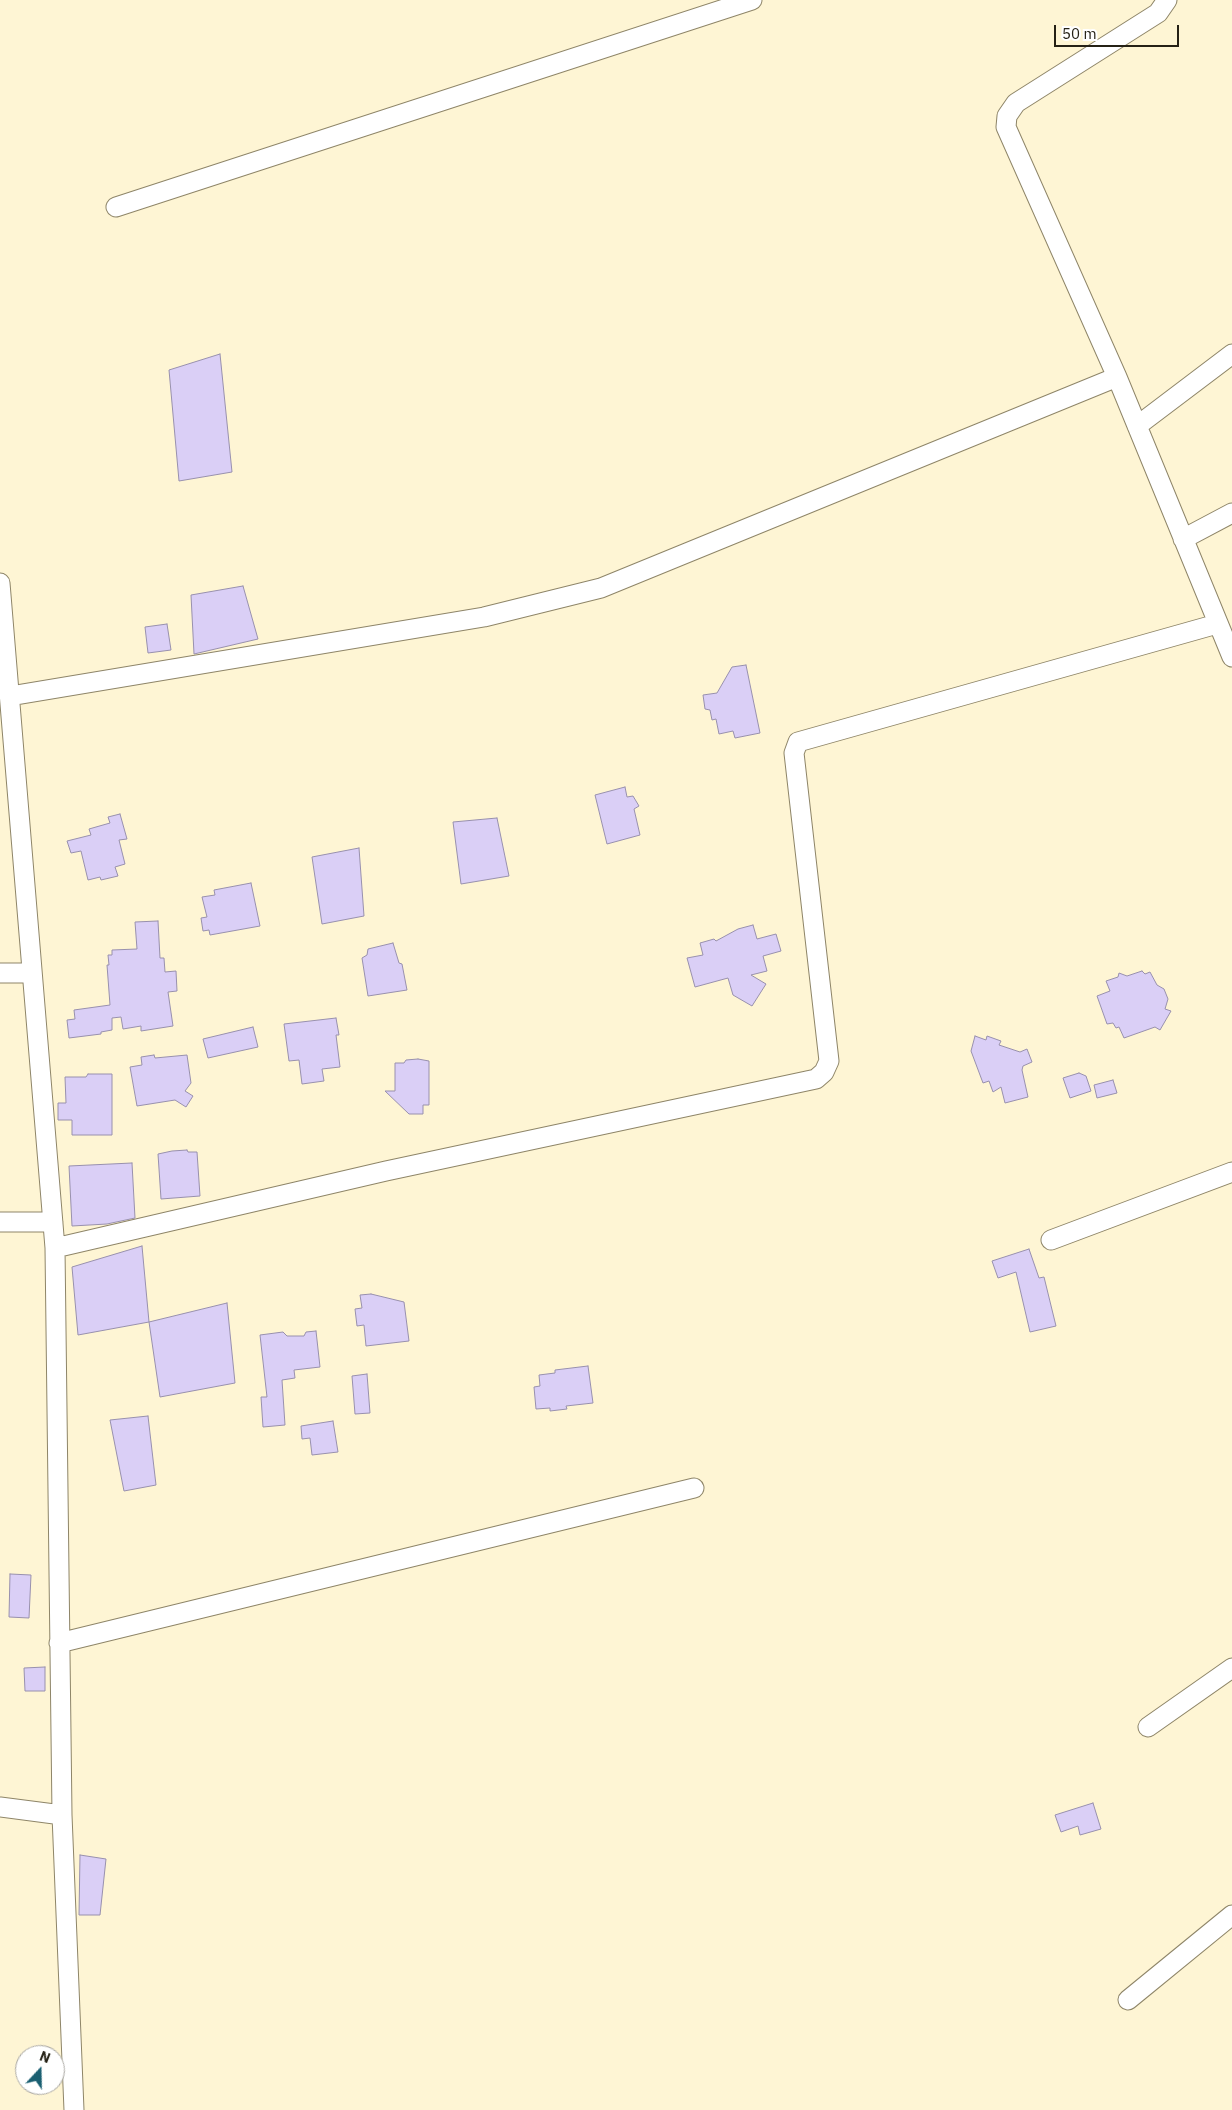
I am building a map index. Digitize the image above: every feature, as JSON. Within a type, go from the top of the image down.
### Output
[{"type":"street","points":[[116,208],[752,0]]},
{"type":"street","points":[[1167,0],[1158,13],[1016,103],[1007,116],[1006,127],[1117,378],[1232,657]]},
{"type":"street","points":[[1137,426],[1232,354]]},
{"type":"street","points":[[10,696],[484,617],[601,588],[1117,378]]},
{"type":"street","points":[[1183,540],[1232,513]]},
{"type":"street","points":[[0,583],[10,696],[7,732],[32,973],[55,1248],[62,1815],[74,2110]]},
{"type":"street","points":[[55,1248],[386,1172],[816,1079],[824,1072],[830,1061],[794,753],[798,742],[1217,624]]},
{"type":"street","points":[[0,973],[32,973]]},
{"type":"street","points":[[1051,1240],[1232,1172]]},
{"type":"street","points":[[0,1222],[53,1222]]},
{"type":"street","points":[[59,1643],[694,1488]]},
{"type":"street","points":[[1148,1727],[1232,1668]]},
{"type":"street","points":[[0,1807],[62,1815]]},
{"type":"street","points":[[1128,2000],[1232,1915]]},
{"type":"building","points":[[220,354],[232,472],[179,481],[169,370]]},
{"type":"building","points":[[243,586],[258,639],[194,654],[191,595]]},
{"type":"building","points":[[167,624],[171,650],[148,653],[145,627]]},
{"type":"building","points":[[746,665],[760,733],[735,738],[733,731],[719,734],[716,719],[712,720],[710,710],[705,709],[703,695],[717,693],[732,667]]},
{"type":"building","points":[[625,787],[627,797],[633,796],[639,806],[634,809],[640,835],[607,844],[595,795]]},
{"type":"building","points":[[120,814],[127,839],[119,840],[125,864],[115,867],[118,876],[101,880],[100,877],[88,880],[81,851],[71,853],[67,841],[91,835],[89,829],[110,823],[108,817]]},
{"type":"building","points":[[497,818],[509,876],[461,884],[453,822]]},
{"type":"building","points":[[359,848],[364,916],[322,924],[312,857]]},
{"type":"building","points":[[251,883],[260,926],[210,935],[209,930],[203,931],[201,918],[207,917],[202,897],[215,895],[214,890]]},
{"type":"building","points":[[158,921],[160,958],[164,958],[165,972],[176,971],[177,991],[168,992],[173,1026],[141,1031],[141,1026],[123,1029],[121,1017],[112,1018],[112,1030],[101,1032],[101,1034],[69,1038],[67,1020],[75,1019],[74,1010],[110,1005],[108,955],[112,955],[112,950],[137,949],[135,922]]},
{"type":"building","points":[[753,925],[757,939],[776,934],[781,951],[763,956],[767,971],[751,975],[766,984],[752,1006],[733,995],[728,978],[695,987],[687,958],[703,955],[700,943],[714,939],[716,941],[738,929]]},
{"type":"building","points":[[393,943],[399,963],[402,964],[407,990],[368,996],[362,958],[367,955],[368,949]]},
{"type":"building","points":[[1142,971],[1145,974],[1150,972],[1157,985],[1164,989],[1168,999],[1165,1009],[1171,1011],[1160,1030],[1155,1027],[1124,1038],[1119,1027],[1116,1028],[1113,1023],[1107,1024],[1097,996],[1110,991],[1106,981],[1118,977],[1119,973],[1127,976]]},
{"type":"building","points":[[336,1018],[339,1035],[336,1035],[340,1067],[322,1069],[324,1081],[302,1084],[299,1060],[289,1061],[284,1024]]},
{"type":"building","points":[[253,1027],[258,1047],[208,1058],[203,1039]]},
{"type":"building","points":[[975,1036],[986,1040],[987,1036],[1001,1041],[999,1045],[1020,1052],[1027,1049],[1032,1062],[1023,1066],[1022,1070],[1028,1097],[1005,1103],[1001,1087],[993,1092],[989,1081],[983,1083],[971,1051]]},
{"type":"building","points":[[154,1055],[155,1058],[187,1055],[191,1083],[185,1091],[193,1096],[186,1107],[175,1100],[137,1106],[130,1067],[142,1065],[141,1057]]},
{"type":"building","points":[[418,1059],[429,1061],[429,1105],[423,1105],[423,1114],[409,1114],[385,1091],[395,1091],[395,1063],[404,1063],[406,1060]]},
{"type":"building","points":[[1079,1073],[1086,1076],[1091,1091],[1070,1098],[1063,1078]]},
{"type":"building","points":[[88,1074],[112,1074],[112,1135],[72,1135],[72,1120],[58,1120],[58,1103],[66,1103],[65,1077],[86,1077]]},
{"type":"building","points":[[1113,1080],[1117,1093],[1097,1098],[1094,1085]]},
{"type":"building","points":[[187,1150],[188,1152],[197,1152],[200,1196],[161,1199],[158,1154]]},
{"type":"building","points":[[132,1163],[135,1218],[107,1224],[72,1226],[69,1166]]},
{"type":"building","points":[[142,1246],[149,1322],[78,1335],[72,1267]]},
{"type":"building","points":[[1029,1249],[1039,1278],[1044,1277],[1056,1326],[1030,1332],[1016,1272],[998,1278],[992,1261]]},
{"type":"building","points":[[371,1294],[404,1302],[409,1341],[366,1346],[364,1325],[357,1326],[355,1309],[362,1308],[360,1295]]},
{"type":"building","points":[[227,1303],[235,1383],[160,1397],[149,1322]]},
{"type":"building","points":[[316,1331],[320,1367],[294,1370],[295,1378],[282,1380],[285,1425],[263,1427],[261,1397],[267,1397],[260,1335],[283,1332],[287,1336],[304,1336],[306,1332]]},
{"type":"building","points":[[588,1366],[593,1403],[566,1406],[567,1409],[550,1411],[550,1408],[536,1409],[534,1387],[540,1386],[539,1375],[555,1373],[555,1370]]},
{"type":"building","points":[[367,1374],[370,1413],[355,1414],[352,1376]]},
{"type":"building","points":[[148,1416],[156,1485],[124,1491],[110,1420]]},
{"type":"building","points":[[333,1421],[338,1452],[312,1455],[310,1438],[302,1439],[301,1426]]},
{"type":"building","points":[[10,1574],[31,1575],[29,1618],[9,1617]]},
{"type":"building","points":[[45,1667],[45,1691],[25,1691],[24,1668]]},
{"type":"building","points":[[1093,1803],[1101,1829],[1080,1835],[1078,1826],[1061,1832],[1055,1815]]},
{"type":"building","points":[[80,1855],[106,1859],[100,1915],[79,1915]]}]
